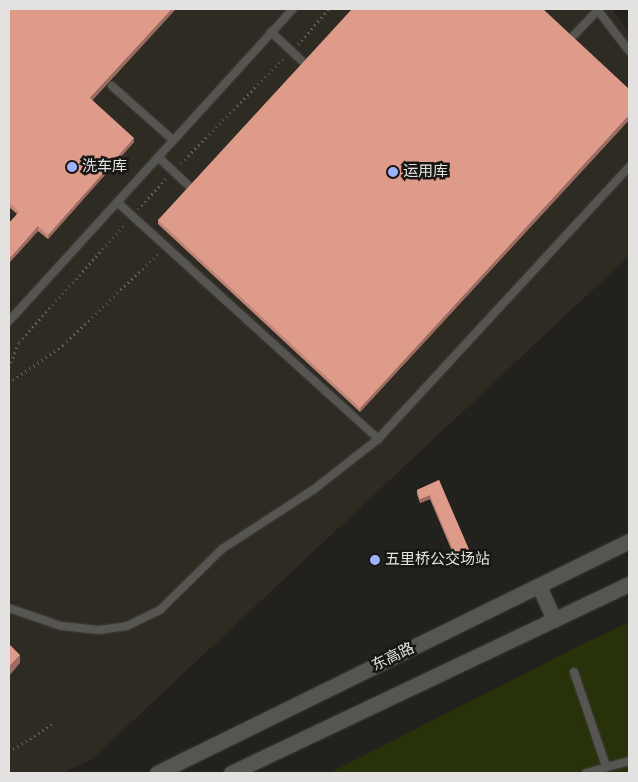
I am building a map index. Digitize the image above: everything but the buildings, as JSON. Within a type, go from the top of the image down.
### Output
[{"type":"street","name":"东高路","points":[[157,773],[629,541]]},
{"type":"street","points":[[231,773],[629,584]]},
{"type":"street","points":[[539,586],[554,620]]},
{"type":"lane","points":[[9,321],[293,9]]},
{"type":"lane","points":[[574,35],[598,9],[629,51]]},
{"type":"lane","points":[[271,32],[301,60]]},
{"type":"lane","points":[[112,86],[173,140]]},
{"type":"lane","points":[[158,157],[188,185]]},
{"type":"lane","points":[[9,608],[61,626],[88,630],[118,628],[149,617],[169,602],[217,553],[324,482],[378,439],[629,167]]},
{"type":"lane","points":[[117,202],[378,439]]},
{"type":"lane","points":[[574,672],[606,766]]},
{"type":"lane","points":[[586,773],[629,761]]},
{"type":"path","points":[[9,367],[19,342],[173,171],[291,51],[329,9]]},
{"type":"path","points":[[9,383],[63,345],[165,246]]},
{"type":"path","points":[[9,752],[54,724]]},
{"type":"shaded area","points":[[9,9],[612,9],[629,32],[629,256],[91,760],[63,773],[9,773]]},
{"type":"green space","points":[[629,622],[629,773],[329,773],[583,644]]},
{"type":"place","name":"洗车库","points":[[72,167]]},
{"type":"place","name":"运用库","points":[[393,172]]},
{"type":"place","name":"五里桥公交场站","points":[[375,560]]}]
